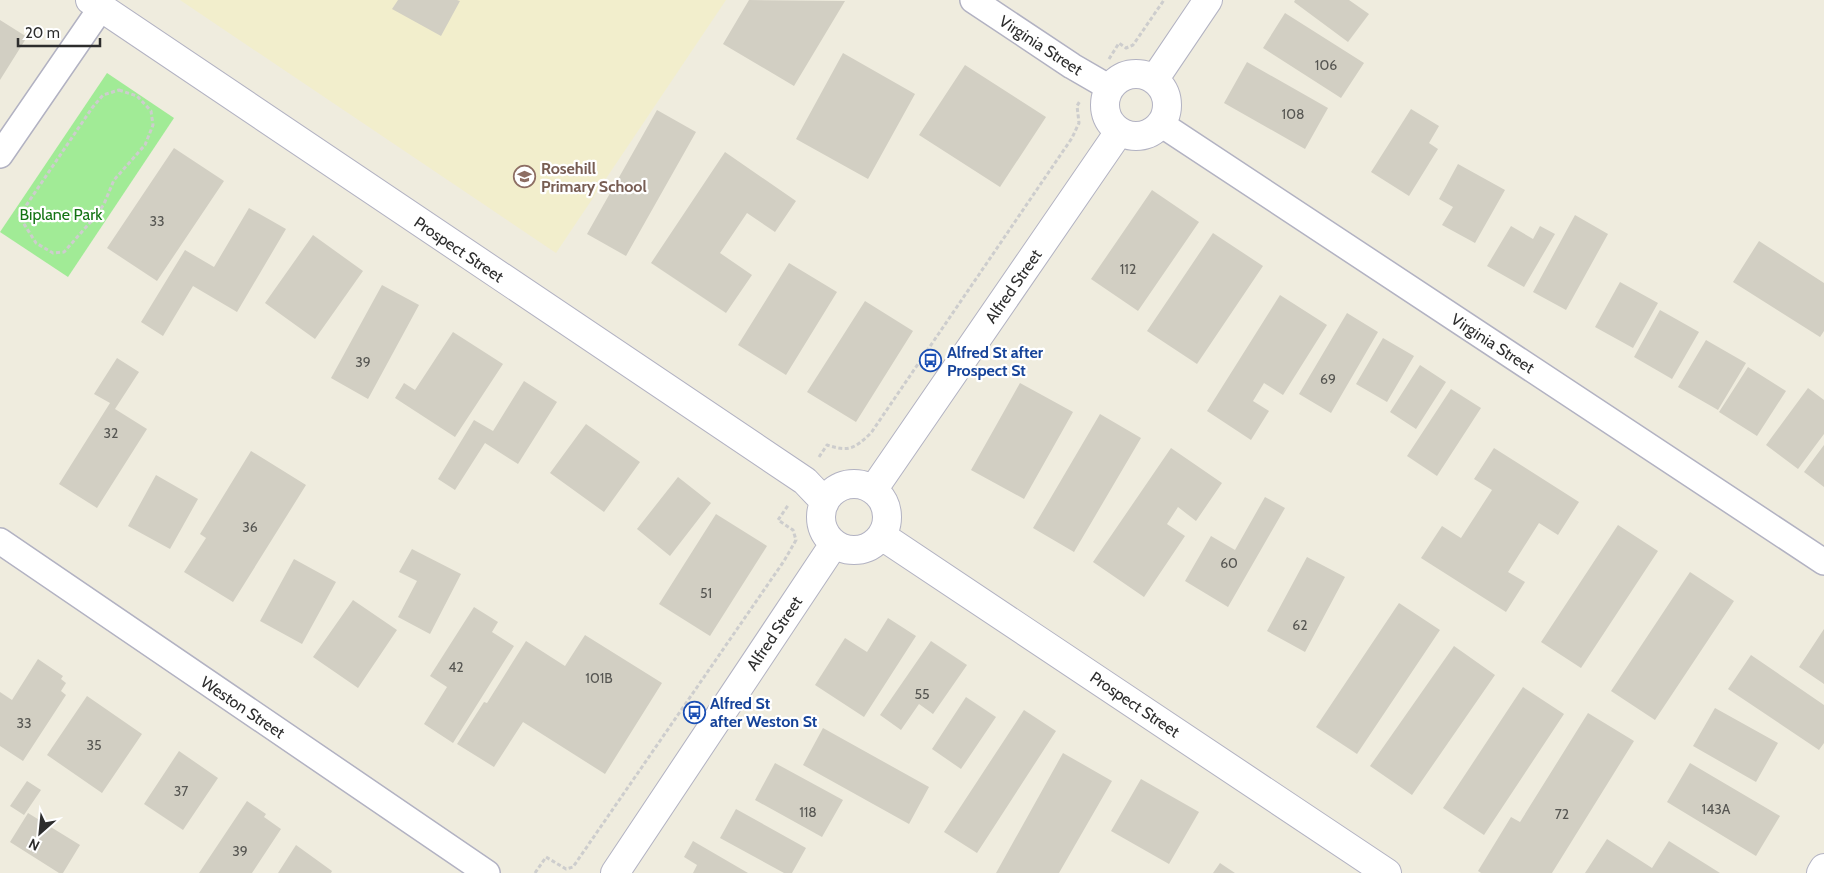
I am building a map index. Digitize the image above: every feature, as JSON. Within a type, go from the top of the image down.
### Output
[{"type":"street","name":"Virginia Street","points":[[973,0],[1072,66],[1110,88]]},
{"type":"street","points":[[1154,80],[1208,0]]},
{"type":"street","points":[[0,155],[96,4]]},
{"type":"street","name":"Prospect Street","points":[[96,4],[805,481],[825,502]]},
{"type":"street","points":[[1136,74],[1154,80],[1166,93],[1168,102],[1167,111],[1161,124],[1150,134],[1140,137],[1119,132],[1107,116],[1106,97],[1110,88],[1117,80],[1136,74]]},
{"type":"street","name":"Virginia Street","points":[[1161,124],[1824,562]]},
{"type":"street","name":"Alfred Street","points":[[873,490],[1119,132]]},
{"type":"street","points":[[854,484],[873,490],[887,509],[887,521],[882,536],[870,546],[854,551],[843,549],[834,544],[822,526],[821,516],[825,502],[835,490],[844,486],[854,484]]},
{"type":"street","name":"Prospect Street","points":[[882,536],[1387,873]]},
{"type":"street","name":"Weston Street","points":[[0,541],[487,873]]},
{"type":"street","name":"Alfred Street","points":[[615,873],[834,544]]},
{"type":"street","points":[[1821,873],[1824,868]]},
{"type":"path","points":[[1109,59],[1119,43],[1126,48],[1133,44],[1164,0]]},
{"type":"path","points":[[120,90],[137,96],[152,111],[152,125],[145,145],[114,180],[104,204],[64,252],[53,254],[36,243],[19,216],[103,95],[120,90]]},
{"type":"path","points":[[821,455],[827,445],[843,450],[857,446],[871,433],[1072,138],[1079,123],[1077,106]]},
{"type":"path","points":[[535,873],[546,857],[566,869],[572,868],[784,561],[796,540],[793,530],[778,520],[786,508]]},
{"type":"shaded area","name":"Rosehill Primary School","points":[[180,0],[726,0],[556,253]]},
{"type":"green space","name":"Biplane Park","points":[[107,73],[174,118],[68,277],[0,232]]},
{"type":"building","points":[[398,0],[460,1],[441,36],[392,9]]},
{"type":"building","points":[[749,0],[845,1],[794,86],[723,44]]},
{"type":"building","points":[[1295,0],[1349,0],[1369,14],[1348,42],[1294,2]]},
{"type":"building","points":[[1285,13],[1364,63],[1341,98],[1263,48]]},
{"type":"building","points":[[0,20],[27,37],[0,80]]},
{"type":"building","points":[[843,53],[915,94],[868,179],[796,139]]},
{"type":"building","points":[[1247,62],[1328,108],[1305,149],[1224,103]]},
{"type":"building","points":[[965,65],[1046,117],[1000,187],[919,135]]},
{"type":"building","points":[[1411,109],[1439,126],[1429,143],[1438,149],[1409,196],[1371,172]]},
{"type":"building","points":[[657,110],[696,132],[626,256],[587,234]]},
{"type":"building","points":[[174,148],[224,181],[157,281],[107,248]]},
{"type":"building","points":[[725,152],[796,201],[775,232],[747,213],[720,253],[752,275],[726,313],[651,263]]},
{"type":"building","points":[[1458,164],[1505,190],[1475,243],[1442,225],[1453,207],[1439,199]]},
{"type":"building","points":[[1152,190],[1199,222],[1138,311],[1091,279]]},
{"type":"building","points":[[249,208],[286,229],[237,312],[193,286],[163,336],[141,322],[185,250],[214,267]]},
{"type":"building","points":[[1575,215],[1608,234],[1566,310],[1533,292]]},
{"type":"building","points":[[1511,226],[1533,239],[1540,226],[1555,234],[1524,287],[1487,266]]},
{"type":"building","points":[[1213,233],[1263,266],[1197,364],[1147,331]]},
{"type":"building","points":[[313,235],[363,271],[315,339],[265,303]]},
{"type":"building","points":[[1759,241],[1824,283],[1824,331],[1820,337],[1733,282]]},
{"type":"building","points":[[789,263],[837,292],[786,375],[738,345]]},
{"type":"building","points":[[1620,282],[1658,303],[1633,348],[1595,327]]},
{"type":"building","points":[[382,285],[419,305],[368,399],[331,378]]},
{"type":"building","points":[[1280,295],[1327,325],[1283,395],[1264,383],[1253,401],[1269,411],[1251,440],[1207,411]]},
{"type":"building","points":[[865,301],[913,331],[856,422],[807,392]]},
{"type":"building","points":[[1660,310],[1699,332],[1672,379],[1634,357]]},
{"type":"building","points":[[1347,313],[1378,332],[1331,413],[1299,394]]},
{"type":"building","points":[[453,332],[503,364],[455,437],[395,398],[404,383],[415,390]]},
{"type":"building","points":[[1383,338],[1414,356],[1387,402],[1356,384]]},
{"type":"building","points":[[1706,340],[1746,363],[1718,410],[1678,387]]},
{"type":"building","points":[[117,358],[139,372],[115,409],[147,429],[97,508],[59,484],[110,403],[94,394]]},
{"type":"building","points":[[1420,365],[1446,382],[1416,429],[1390,412]]},
{"type":"building","points":[[1748,367],[1786,391],[1757,436],[1719,412]]},
{"type":"building","points":[[524,381],[557,402],[518,464],[485,443],[455,490],[438,479],[474,420],[493,431]]},
{"type":"building","points":[[1020,383],[1073,412],[1024,499],[971,470]]},
{"type":"building","points":[[1808,388],[1824,400],[1824,434],[1798,469],[1766,445]]},
{"type":"building","points":[[1451,389],[1481,408],[1437,476],[1407,456]]},
{"type":"building","points":[[1100,414],[1141,438],[1074,552],[1033,528]]},
{"type":"building","points":[[586,424],[640,462],[604,512],[550,473]]},
{"type":"building","points":[[1824,445],[1824,487],[1804,472]]},
{"type":"building","points":[[1171,448],[1222,483],[1196,521],[1178,507],[1167,524],[1185,536],[1144,597],[1093,562]]},
{"type":"building","points":[[1494,448],[1579,502],[1558,535],[1539,523],[1508,572],[1525,582],[1506,612],[1421,558],[1442,526],[1461,538],[1492,490],[1474,479]]},
{"type":"building","points":[[251,451],[306,485],[233,602],[184,572],[206,538],[200,534]]},
{"type":"building","points":[[156,475],[198,499],[170,549],[128,526]]},
{"type":"building","points":[[678,477],[711,503],[670,556],[637,529]]},
{"type":"building","points":[[1265,497],[1285,508],[1228,607],[1185,581],[1211,536],[1235,550]]},
{"type":"building","points":[[716,514],[767,546],[710,636],[659,604]]},
{"type":"building","points":[[1618,525],[1658,551],[1581,668],[1541,642]]},
{"type":"building","points":[[412,549],[461,574],[430,634],[398,617],[417,581],[399,572]]},
{"type":"building","points":[[1307,557],[1345,577],[1305,652],[1267,631]]},
{"type":"building","points":[[294,559],[336,582],[302,644],[260,621]]},
{"type":"building","points":[[1690,572],[1734,601],[1655,720],[1611,691]]},
{"type":"building","points":[[353,600],[397,630],[358,688],[313,657]]},
{"type":"building","points":[[1399,603],[1440,630],[1357,754],[1316,727]]},
{"type":"building","points":[[474,607],[498,622],[492,632],[514,646],[453,743],[424,724],[447,687],[430,676]]},
{"type":"building","points":[[888,618],[916,636],[864,717],[815,685],[845,638],[867,652]]},
{"type":"building","points":[[1824,629],[1824,684],[1799,667]]},
{"type":"building","points":[[585,635],[662,683],[605,774],[523,722],[494,767],[457,744],[484,702],[487,703],[526,641],[565,666]]},
{"type":"building","points":[[931,641],[967,665],[933,714],[919,704],[901,730],[880,715]]},
{"type":"building","points":[[1454,646],[1495,675],[1412,795],[1370,766]]},
{"type":"building","points":[[1751,655],[1824,705],[1824,743],[1819,750],[1728,689]]},
{"type":"building","points":[[38,659],[63,676],[61,679],[66,683],[61,691],[66,695],[23,761],[0,746],[0,692],[12,700]]},
{"type":"building","points":[[1523,687],[1564,714],[1484,835],[1443,808]]},
{"type":"building","points":[[87,696],[142,734],[102,793],[47,755]]},
{"type":"building","points":[[966,697],[996,717],[961,769],[932,749]]},
{"type":"building","points":[[1715,708],[1778,743],[1756,782],[1693,746]]},
{"type":"building","points":[[1024,710],[1056,731],[977,853],[944,832]]},
{"type":"building","points":[[1588,713],[1634,741],[1552,873],[1481,873],[1478,871],[1511,817],[1520,822]]},
{"type":"building","points":[[823,728],[929,787],[909,824],[803,765]]},
{"type":"building","points":[[179,751],[218,778],[183,830],[144,804]]},
{"type":"building","points":[[1063,753],[1112,781],[1059,873],[996,873]]},
{"type":"building","points":[[775,763],[843,800],[822,837],[755,800]]},
{"type":"building","points":[[1690,763],[1780,816],[1756,856],[1667,802]]},
{"type":"building","points":[[1141,779],[1199,812],[1169,864],[1111,831]]},
{"type":"building","points":[[27,781],[41,790],[24,815],[10,806]]},
{"type":"building","points":[[247,801],[266,814],[264,817],[281,829],[252,873],[199,873]]},
{"type":"building","points":[[736,809],[806,848],[792,873],[784,873],[720,838]]},
{"type":"building","points":[[28,813],[80,845],[63,873],[59,873],[10,842]]},
{"type":"building","points":[[1607,839],[1652,868],[1669,841],[1720,873],[1585,873]]},
{"type":"building","points":[[693,841],[748,873],[693,873],[697,865],[684,857]]},
{"type":"building","points":[[296,845],[332,871],[331,873],[278,873]]},
{"type":"building","points":[[1220,863],[1235,873],[1213,873]]},
{"type":"place","name":"Rosehill Primary School","points":[[525,177]]},
{"type":"place","name":"Alfred St after Prospect St","points":[[931,361]]},
{"type":"place","name":"Alfred St after Weston St","points":[[694,712]]}]
